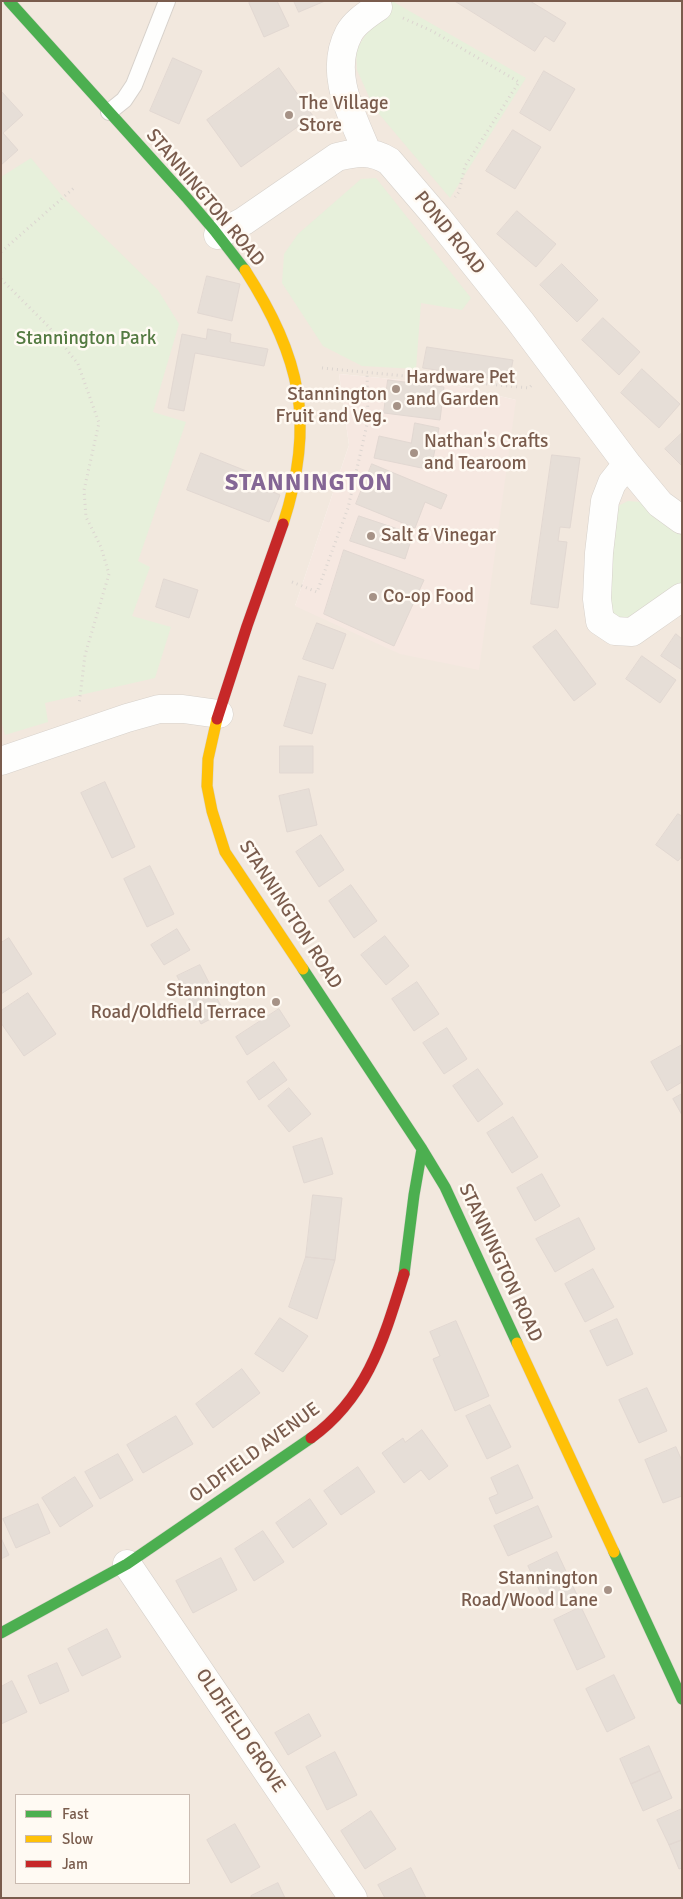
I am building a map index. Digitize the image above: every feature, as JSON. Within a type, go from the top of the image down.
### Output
[{"type":"main road","name":"STANNINGTON ROAD","points":[[8,1],[218,235],[263,297],[282,335],[300,397],[302,423],[300,462],[285,515],[209,748],[208,786],[225,852],[422,1149],[445,1187],[682,1699]]},
{"type":"main road","name":"OLDFIELD AVENUE","points":[[1,1633],[127,1564],[327,1426],[349,1400],[370,1370],[384,1339],[406,1269],[414,1195],[422,1149]]},
{"type":"street","points":[[218,235],[244,221],[337,157],[367,152],[344,95],[340,76],[342,55],[350,33],[362,19],[378,7]]},
{"type":"street","name":"POND ROAD","points":[[367,152],[379,155],[389,161],[437,217],[555,366],[627,464],[660,504],[682,520]]},
{"type":"street","points":[[627,464],[612,483],[605,501],[599,553],[597,599],[600,621],[615,631],[632,632],[682,597]]},
{"type":"street","points":[[1,761],[159,709],[183,709],[219,714]]},
{"type":"street","name":"OLDFIELD GROVE","points":[[127,1564],[352,1898]]},
{"type":"lane","points":[[109,112],[124,100],[134,85],[166,1]]},
{"type":"path","points":[[378,7],[432,31],[519,82],[465,166],[459,192],[437,217]]},
{"type":"path","points":[[1,252],[75,187]]},
{"type":"path","points":[[1,279],[49,327],[78,364],[100,424],[84,490],[86,517],[101,547],[109,574],[85,655],[81,683],[78,736]]},
{"type":"path","points":[[292,366],[529,388],[555,366]]},
{"type":"path","points":[[266,572],[317,592],[348,508],[368,420],[368,372]]},
{"type":"shaded area","name":"STANNINGTON","points":[[1,1],[682,1],[682,1898],[1,1898]],"holes":[[[339,374],[454,385],[516,400],[295,606],[349,445]]]},
{"type":"shaded area","points":[[339,374],[454,385],[516,400],[479,670],[400,654],[295,606],[349,445]]},
{"type":"green space","points":[[392,1],[526,78],[450,198],[374,108],[357,70],[356,50],[370,28]]},
{"type":"green space","name":"Stannington Park","points":[[31,158],[63,197],[158,290],[179,324],[153,412],[186,422],[138,561],[150,567],[132,616],[171,627],[155,678],[45,703],[48,722],[5,735],[1,720],[1,177]]},
{"type":"green space","points":[[376,178],[471,298],[462,310],[421,303],[416,369],[362,366],[323,346],[282,283],[284,254],[298,234],[361,179]]},
{"type":"green space","points":[[628,501],[641,502],[682,531],[682,585],[626,622],[614,621],[608,608],[614,515],[620,505]]},
{"type":"building","points":[[252,1],[277,1],[289,26],[264,37],[249,3]]},
{"type":"building","points":[[294,1],[325,1],[299,12]]},
{"type":"building","points":[[455,1],[530,1],[566,23],[554,42],[545,36],[535,51]]},
{"type":"building","points":[[173,58],[202,71],[179,124],[150,111]]},
{"type":"building","points":[[279,68],[313,116],[241,167],[207,120]]},
{"type":"building","points":[[544,71],[575,89],[550,131],[520,113]]},
{"type":"building","points":[[1,91],[23,115],[3,133],[18,150],[1,165]]},
{"type":"building","points":[[513,130],[541,147],[515,189],[486,171]]},
{"type":"building","points":[[517,211],[556,244],[536,267],[497,234]]},
{"type":"building","points":[[562,264],[598,300],[577,322],[540,285]]},
{"type":"building","points":[[207,276],[240,284],[232,321],[198,313]]},
{"type":"building","points":[[603,318],[640,352],[619,375],[582,340]]},
{"type":"building","points":[[208,329],[231,334],[230,342],[268,349],[264,366],[195,353],[184,411],[168,408],[182,334],[206,339]]},
{"type":"building","points":[[427,347],[513,360],[509,381],[423,368]]},
{"type":"building","points":[[642,369],[680,404],[659,428],[621,393]]},
{"type":"building","points":[[388,380],[444,387],[440,420],[384,413]]},
{"type":"building","points":[[415,423],[439,428],[431,470],[374,458],[379,436],[411,443]]},
{"type":"building","points":[[682,433],[682,466],[665,449]]},
{"type":"building","points":[[201,453],[264,478],[261,487],[280,495],[269,522],[187,490]]},
{"type":"building","points":[[552,455],[580,458],[570,528],[560,527],[558,541],[567,542],[558,608],[531,604]]},
{"type":"building","points":[[372,464],[447,495],[441,509],[425,502],[415,528],[356,504]]},
{"type":"building","points":[[359,516],[413,534],[405,559],[350,541]]},
{"type":"building","name":"Co-op Food","points":[[344,550],[424,580],[394,646],[324,614]]},
{"type":"building","points":[[164,579],[198,590],[189,618],[156,607]]},
{"type":"building","points":[[317,623],[346,634],[333,669],[303,659]]},
{"type":"building","points":[[556,630],[596,684],[574,701],[533,647]]},
{"type":"building","points":[[676,634],[682,639],[682,670],[661,656]]},
{"type":"building","points":[[642,656],[676,680],[660,703],[626,679]]},
{"type":"building","points":[[299,676],[326,684],[312,734],[284,726]]},
{"type":"building","points":[[280,746],[313,746],[313,773],[280,773]]},
{"type":"building","points":[[105,782],[135,847],[112,858],[81,793]]},
{"type":"building","points":[[309,789],[317,825],[287,832],[279,796]]},
{"type":"building","points":[[678,814],[682,816],[682,856],[678,861],[656,845]]},
{"type":"building","points":[[321,835],[344,870],[319,887],[296,852]]},
{"type":"building","points":[[150,866],[174,914],[147,927],[124,879]]},
{"type":"building","points":[[351,885],[377,921],[354,938],[329,901]]},
{"type":"building","points":[[177,929],[190,950],[164,965],[151,945]]},
{"type":"building","points":[[385,936],[409,966],[386,985],[361,955]]},
{"type":"building","points":[[9,938],[32,974],[1,994],[1,943]]},
{"type":"building","points":[[200,965],[224,1012],[201,1024],[177,976]]},
{"type":"building","points":[[417,982],[439,1014],[414,1031],[392,999]]},
{"type":"building","points":[[28,993],[56,1034],[24,1056],[1,1023],[1,1011]]},
{"type":"building","points":[[279,1009],[290,1026],[247,1055],[236,1037]]},
{"type":"building","points":[[447,1028],[467,1059],[444,1074],[423,1043]]},
{"type":"building","points":[[682,1045],[682,1082],[667,1091],[651,1062]]},
{"type":"building","points":[[274,1062],[287,1080],[259,1100],[247,1082]]},
{"type":"building","points":[[478,1069],[503,1104],[478,1122],[453,1086]]},
{"type":"building","points":[[289,1088],[311,1114],[289,1132],[268,1106]]},
{"type":"building","points":[[682,1094],[682,1115],[673,1099]]},
{"type":"building","points":[[513,1117],[538,1157],[512,1173],[487,1133]]},
{"type":"building","points":[[322,1138],[333,1174],[304,1183],[293,1147]]},
{"type":"building","points":[[542,1174],[560,1206],[535,1221],[517,1188]]},
{"type":"building","points":[[313,1195],[342,1198],[335,1260],[306,1257]]},
{"type":"building","points":[[579,1218],[595,1249],[555,1272],[536,1239]]},
{"type":"building","points":[[306,1257],[335,1260],[317,1319],[289,1307]]},
{"type":"building","points":[[593,1269],[614,1307],[585,1322],[565,1284]]},
{"type":"building","points":[[280,1318],[308,1336],[283,1372],[255,1354]]},
{"type":"building","points":[[617,1319],[633,1354],[607,1366],[590,1331]]},
{"type":"building","points":[[456,1321],[489,1396],[455,1411],[433,1359],[440,1356],[430,1332]]},
{"type":"building","points":[[242,1369],[260,1393],[213,1428],[196,1404]]},
{"type":"building","points":[[647,1388],[667,1431],[639,1443],[619,1400]]},
{"type":"building","points":[[490,1405],[511,1447],[487,1459],[466,1416]]},
{"type":"building","points":[[176,1416],[193,1444],[143,1473],[127,1445]]},
{"type":"building","points":[[422,1430],[448,1466],[429,1480],[421,1470],[404,1483],[382,1453],[403,1438],[405,1442]]},
{"type":"building","points":[[676,1447],[682,1461],[682,1496],[663,1503],[645,1460]]},
{"type":"building","points":[[118,1454],[133,1480],[100,1499],[85,1472]]},
{"type":"building","points":[[518,1465],[533,1498],[496,1514],[489,1498],[498,1494],[491,1478]]},
{"type":"building","points":[[358,1467],[375,1492],[341,1515],[324,1491]]},
{"type":"building","points":[[75,1477],[93,1506],[60,1527],[42,1498]]},
{"type":"building","points":[[310,1499],[327,1524],[293,1548],[276,1523]]},
{"type":"building","points":[[38,1504],[50,1533],[16,1548],[3,1519]]},
{"type":"building","points":[[538,1506],[552,1537],[508,1556],[494,1526]]},
{"type":"building","points":[[263,1531],[284,1562],[254,1581],[235,1549]]},
{"type":"building","points":[[1,1538],[9,1555],[1,1559]]},
{"type":"building","points":[[557,1552],[577,1595],[548,1609],[528,1566]]},
{"type":"building","points":[[221,1558],[237,1590],[193,1613],[176,1581]]},
{"type":"building","points":[[581,1607],[605,1657],[577,1670],[554,1620]]},
{"type":"building","points":[[107,1629],[121,1657],[82,1676],[68,1649]]},
{"type":"building","points":[[57,1663],[69,1691],[40,1704],[28,1676]]},
{"type":"building","points":[[614,1675],[635,1718],[607,1732],[586,1689]]},
{"type":"building","points":[[12,1681],[27,1712],[1,1724],[1,1687]]},
{"type":"building","points":[[309,1714],[321,1736],[288,1755],[275,1733]]},
{"type":"building","points":[[649,1746],[660,1771],[631,1784],[620,1759]]},
{"type":"building","points":[[335,1752],[357,1795],[327,1810],[306,1767]]},
{"type":"building","points":[[660,1771],[672,1798],[643,1811],[631,1784]]},
{"type":"building","points":[[682,1809],[682,1840],[669,1845],[657,1820]]},
{"type":"building","points":[[371,1811],[396,1849],[365,1869],[341,1831]]},
{"type":"building","points":[[235,1824],[260,1867],[231,1883],[207,1840]]},
{"type":"building","points":[[682,1840],[682,1868],[679,1869],[669,1845]]},
{"type":"building","points":[[411,1868],[426,1898],[385,1898],[378,1885]]},
{"type":"building","points":[[278,1883],[285,1898],[251,1898],[251,1896]]},
{"type":"traffic: fast","points":[[9,1],[186,197],[245,270]]},
{"type":"traffic: fast","points":[[303,969],[445,1187],[517,1343]]},
{"type":"traffic: fast","points":[[404,1274],[422,1149]]},
{"type":"traffic: fast","points":[[1,1633],[127,1564],[311,1438]]},
{"type":"traffic: fast","points":[[614,1552],[682,1699]]},
{"type":"traffic: slow","points":[[245,270],[279,332],[290,362],[297,392],[300,422],[299,454],[293,488],[283,524]]},
{"type":"traffic: slow","points":[[217,719],[208,759],[207,786],[212,811],[225,852],[303,969]]},
{"type":"traffic: slow","points":[[517,1343],[614,1552]]},
{"type":"traffic: jam","points":[[217,719],[283,524]]},
{"type":"traffic: jam","points":[[311,1438],[331,1422],[360,1385],[381,1343],[404,1274]]},
{"type":"place","name":"The Village Store","points":[[289,115]]},
{"type":"place","name":"Hardware Pet and Garden","points":[[396,389]]},
{"type":"place","name":"Stannington Fruit and Veg.","points":[[397,406]]},
{"type":"place","name":"Nathan's Crafts and Tearoom","points":[[414,453]]},
{"type":"place","name":"Salt & Vinegar","points":[[371,536]]},
{"type":"place","name":"Co-op Food","points":[[373,597]]},
{"type":"place","name":"Stannington Road/Oldfield Terrace","points":[[276,1002]]},
{"type":"place","name":"Stannington Road/Wood Lane","points":[[608,1590]]},
{"type":"district","name":"STANNINGTON","points":[[309,484]]}]
